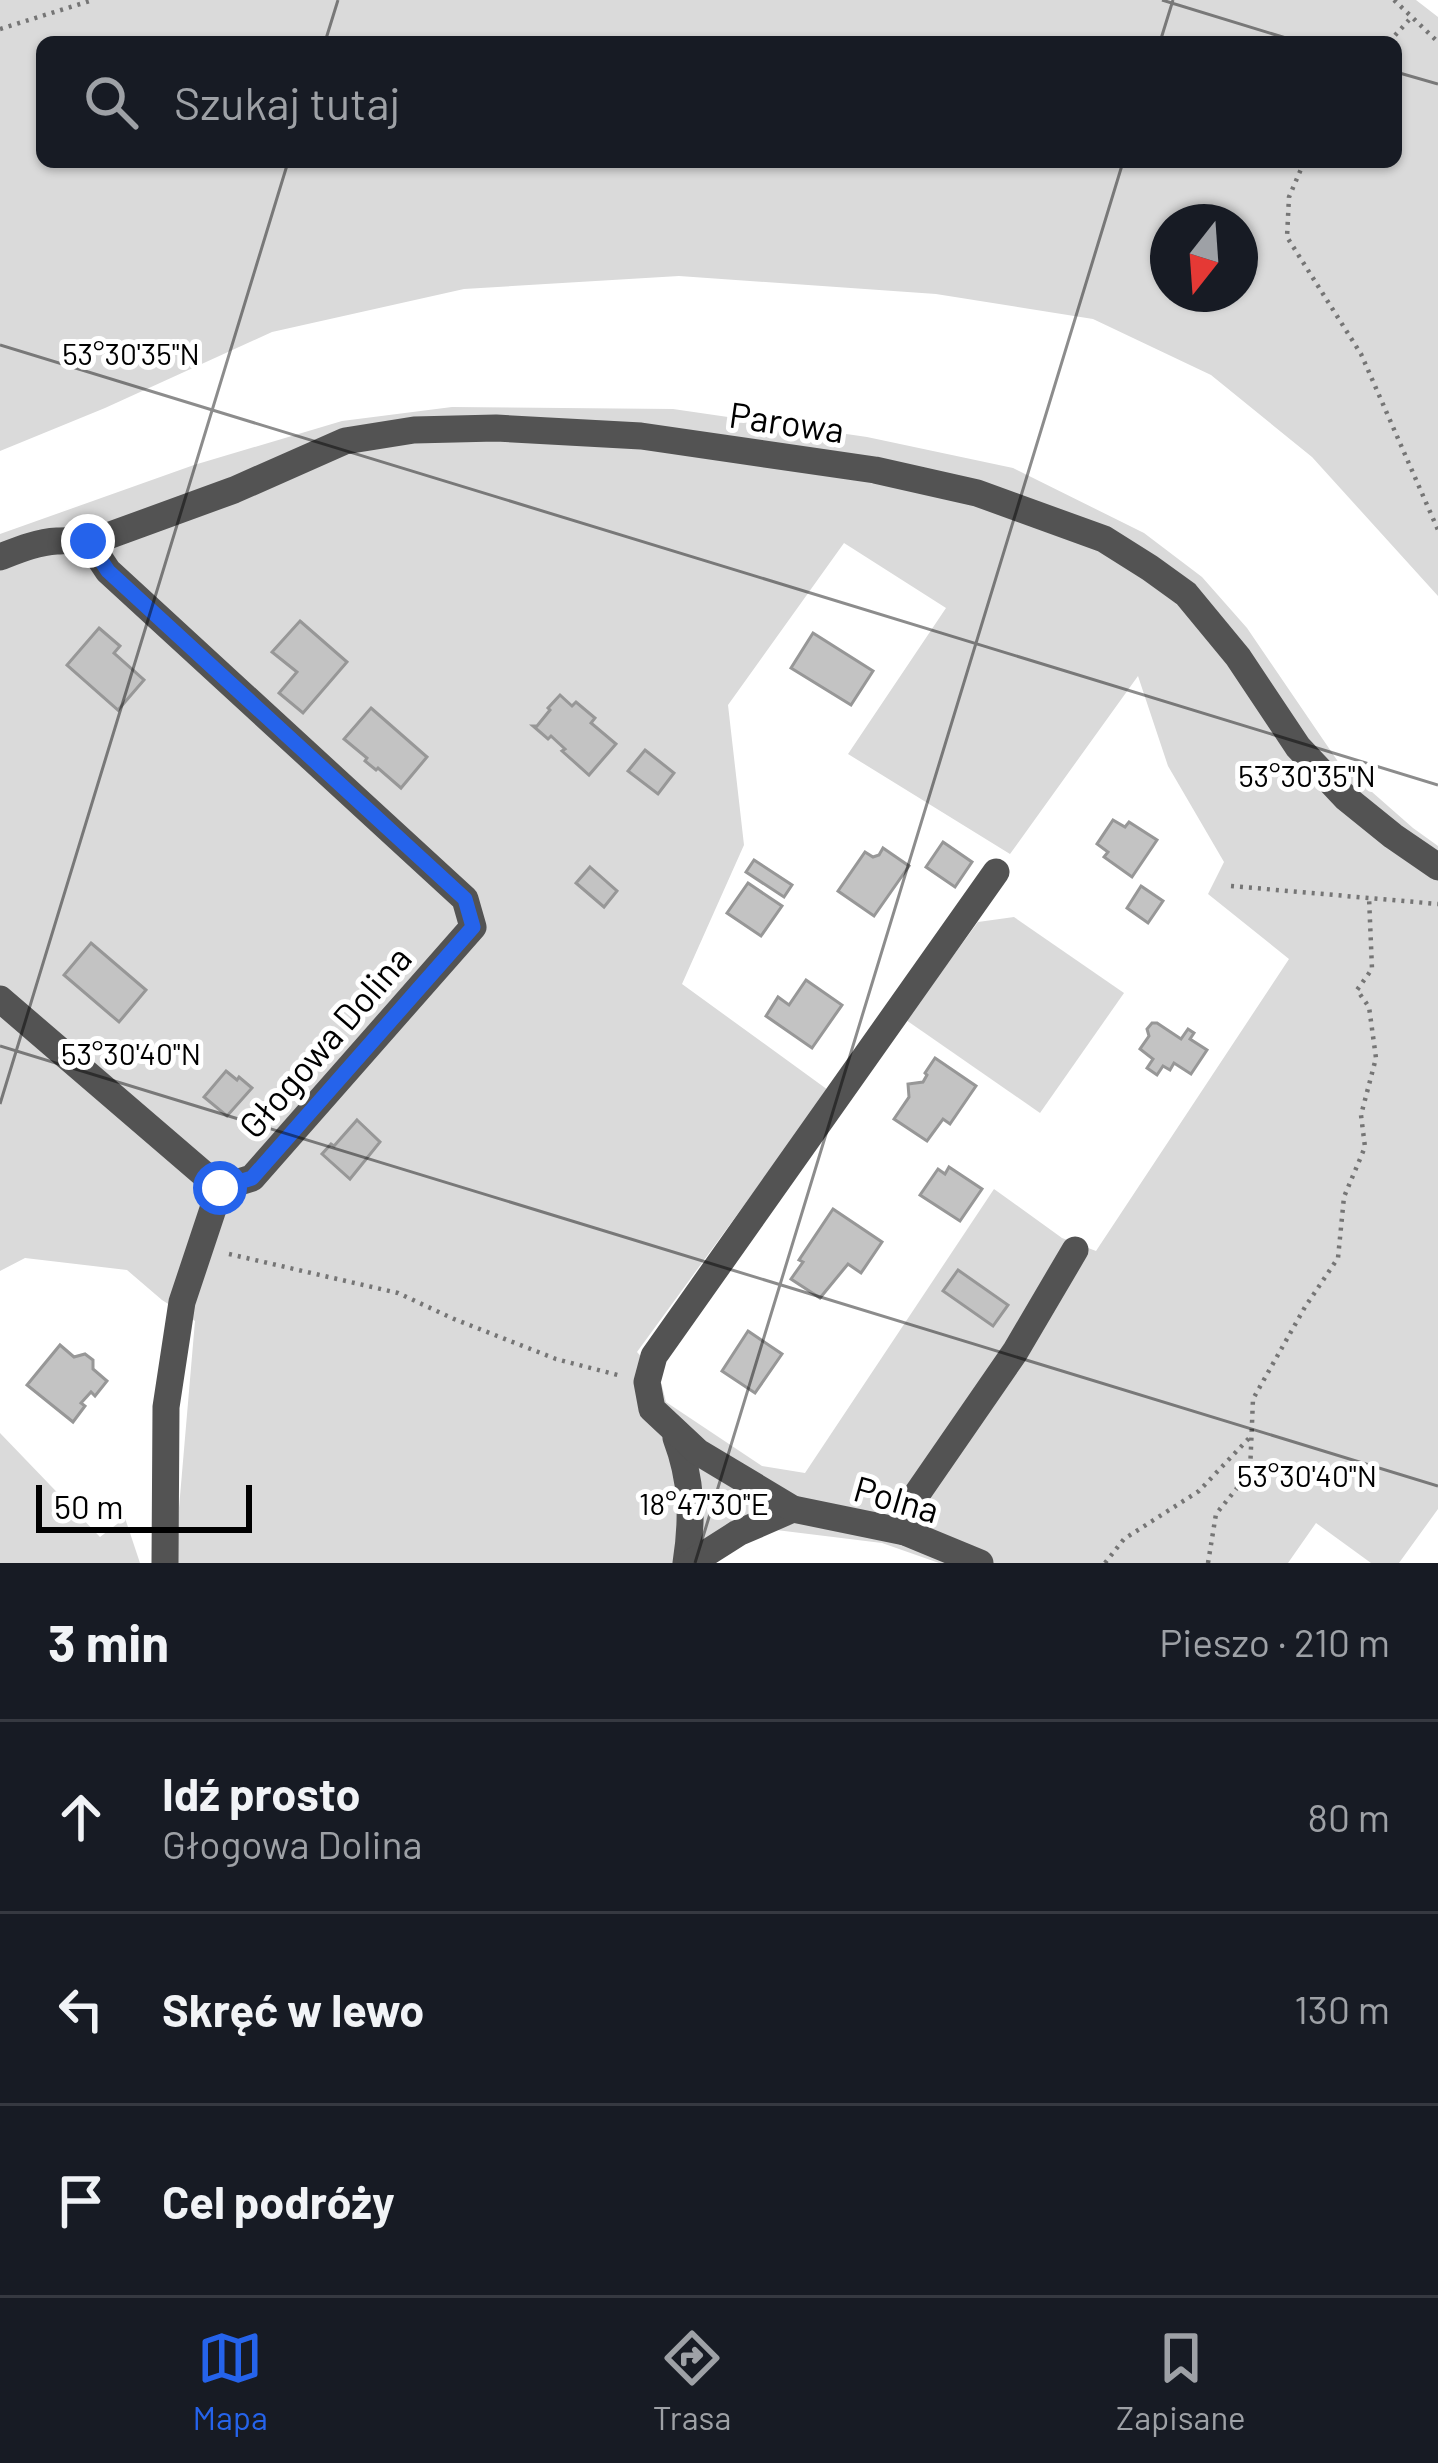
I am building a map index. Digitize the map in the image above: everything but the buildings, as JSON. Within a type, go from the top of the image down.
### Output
[{"type":"street","name":"Parowa","points":[[0,557],[52,541],[88,541],[234,490],[345,441],[414,430],[496,428],[641,436],[875,470],[977,493],[1103,539],[1150,568],[1186,594],[1238,657],[1298,747],[1346,798],[1438,866]]},
{"type":"street","name":"Głogowa Dolina","points":[[88,541],[108,571],[465,899],[473,927],[252,1178],[220,1188]]},
{"type":"street","points":[[688,1563],[688,1469],[673,1429],[652,1409],[647,1382],[653,1356],[996,872]]},
{"type":"street","points":[[0,999],[220,1188],[182,1303],[166,1407],[165,1563]]},
{"type":"street","points":[[905,1532],[908,1507],[1015,1352],[1075,1250]]},
{"type":"street","name":"Polna","points":[[673,1429],[698,1452],[793,1509],[905,1532],[980,1563]]},
{"type":"street","points":[[688,1563],[738,1533],[793,1509]]},
{"type":"path","points":[[0,29],[93,0]]},
{"type":"path","points":[[1394,0],[1438,42]]},
{"type":"path","points":[[1394,36],[1411,18]]},
{"type":"path","points":[[1301,168],[1289,197],[1287,237],[1361,354],[1438,530]]},
{"type":"path","points":[[1231,886],[1438,904]]},
{"type":"path","points":[[1208,1563],[1216,1514],[1250,1472],[1253,1399],[1338,1258],[1344,1197],[1366,1147],[1361,1115],[1376,1058],[1370,1007],[1357,990],[1372,969],[1369,897]]},
{"type":"path","points":[[200,1247],[398,1293],[556,1359],[647,1382]]},
{"type":"path","points":[[1105,1563],[1124,1539],[1199,1491],[1252,1435]]},
{"type":"shaded area","points":[[0,0],[1416,0],[1438,17],[1438,596],[1312,457],[1211,375],[1093,319],[936,294],[679,276],[464,289],[272,332],[0,451]]},
{"type":"shaded area","points":[[452,407],[673,409],[867,437],[1013,468],[1144,533],[1202,577],[1247,628],[1339,763],[1438,846],[1438,1509],[1399,1563],[1371,1563],[1316,1523],[1288,1563],[939,1563],[882,1543],[760,1528],[707,1563],[171,1563],[195,1321],[127,1270],[25,1258],[0,1271],[0,534],[194,465],[342,421]],"holes":[[[844,543],[946,608],[848,754],[1010,854],[1138,676],[1168,766],[1224,862],[1208,894],[1289,959],[1096,1251],[1062,1238],[994,1189],[805,1473],[762,1466],[666,1402],[660,1378],[637,1352],[828,1090],[682,984],[744,845],[728,705]]]},
{"type":"shaded area","points":[[1014,917],[1124,993],[1040,1113],[906,1020],[978,922]]},
{"type":"shaded area","points":[[0,1433],[100,1537],[125,1518],[140,1563],[0,1563]]},
{"type":"route","points":[[88,541],[108,571],[465,899],[473,927],[252,1178],[220,1188]]}]
